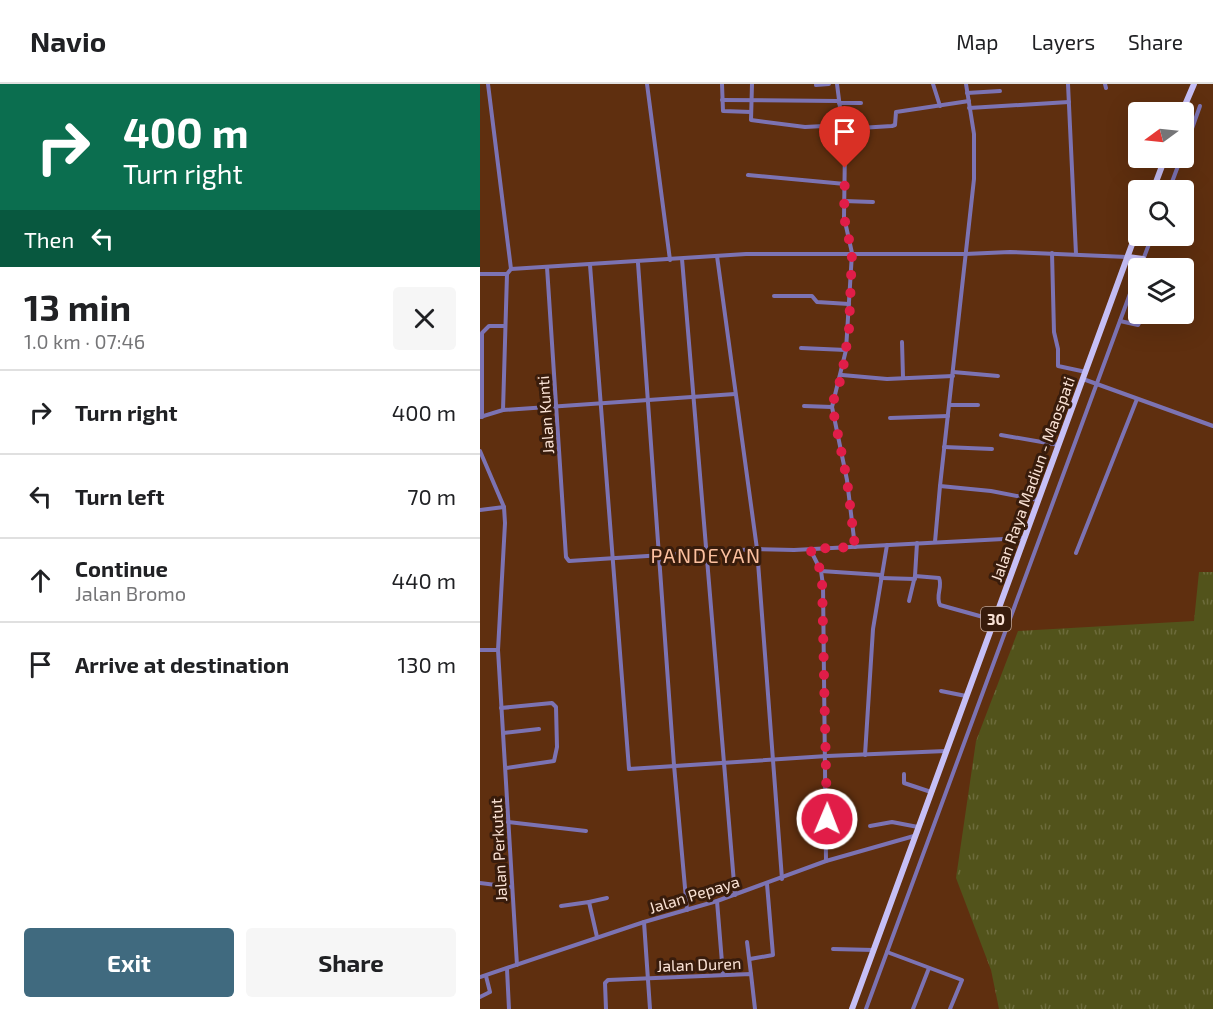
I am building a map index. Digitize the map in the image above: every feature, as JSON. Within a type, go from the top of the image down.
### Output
[{"type":"highway","points":[[1186,102],[1194,84]]},
{"type":"highway","name":"Jalan Raya Madiun - Maospati","points":[[852,1009],[1132,246]]},
{"type":"highway","points":[[1128,257],[1133,258]]},
{"type":"street","points":[[488,84],[511,269],[507,274],[503,410]]},
{"type":"street","points":[[647,84],[670,260]]},
{"type":"street","points":[[722,84],[725,112],[752,112]]},
{"type":"street","points":[[752,84],[751,120],[805,127],[894,125],[897,112],[969,101]]},
{"type":"street","points":[[816,85],[829,84]]},
{"type":"street","points":[[837,84],[843,127],[846,230],[852,253],[846,350],[842,375],[832,407],[847,480],[855,547]]},
{"type":"street","points":[[933,84],[940,106]]},
{"type":"street","points":[[934,542],[974,179],[974,134],[966,84]]},
{"type":"street","points":[[1068,84],[1076,254]]},
{"type":"street","points":[[968,93],[1000,91]]},
{"type":"street","points":[[722,100],[752,98],[861,103]]},
{"type":"street","points":[[969,108],[1069,102]]},
{"type":"street","points":[[1194,122],[1200,106]]},
{"type":"street","points":[[748,175],[845,184]]},
{"type":"street","points":[[844,201],[873,202]]},
{"type":"street","points":[[511,269],[638,263],[717,256],[852,253],[1052,253],[1128,257]]},
{"type":"street","points":[[1052,253],[1058,366],[1084,375],[1098,384],[1213,426]]},
{"type":"street","points":[[717,256],[757,549],[782,879]]},
{"type":"street","points":[[682,259],[722,762],[735,895]]},
{"type":"street","points":[[638,263],[674,765],[687,910]]},
{"type":"street","points":[[590,265],[629,769],[773,759],[946,751]]},
{"type":"street","name":"Jalan Kunti","points":[[548,267],[566,557],[569,561],[613,556]]},
{"type":"street","points":[[480,274],[507,274]]},
{"type":"street","points":[[774,296],[812,296],[817,302],[849,304]]},
{"type":"street","points":[[866,1009],[1128,302]]},
{"type":"street","points":[[1120,321],[1128,323]]},
{"type":"street","points":[[505,326],[489,326],[482,333],[481,417],[503,410],[735,394]]},
{"type":"street","points":[[902,342],[903,377]]},
{"type":"street","points":[[801,348],[846,350]]},
{"type":"street","points":[[842,375],[869,379],[953,374],[998,376]]},
{"type":"street","points":[[1076,553],[1137,399]]},
{"type":"street","points":[[950,405],[978,405]]},
{"type":"street","points":[[804,406],[832,407]]},
{"type":"street","points":[[890,418],[948,417]]},
{"type":"street","points":[[1001,435],[1059,445]]},
{"type":"street","points":[[944,447],[992,449]]},
{"type":"street","name":"Jalan Perkutut","points":[[480,451],[504,507],[506,523],[498,650],[517,965]]},
{"type":"street","points":[[940,486],[991,491],[1038,500]]},
{"type":"street","points":[[480,510],[504,507]]},
{"type":"street","points":[[613,556],[1026,538]]},
{"type":"street","points":[[909,601],[915,578],[917,543]]},
{"type":"street","points":[[865,754],[873,629],[887,545]]},
{"type":"street","points":[[810,549],[821,571],[822,582],[827,756],[826,861]]},
{"type":"street","points":[[821,571],[939,578],[941,582],[938,601],[940,605],[995,621]]},
{"type":"street","points":[[480,650],[498,650]]},
{"type":"street","points":[[941,692],[967,696]]},
{"type":"street","points":[[501,708],[552,702],[556,707],[557,747],[554,761],[506,768]]},
{"type":"street","points":[[503,733],[539,729]]},
{"type":"street","points":[[904,774],[903,781],[906,784],[931,792]]},
{"type":"street","points":[[508,822],[586,831]]},
{"type":"street","points":[[870,826],[892,822],[918,827]]},
{"type":"street","name":"Jalan Pepaya","points":[[480,977],[597,937],[735,895],[826,861],[915,836]]},
{"type":"street","points":[[480,883],[512,887]]},
{"type":"street","points":[[750,960],[773,956],[767,884]]},
{"type":"street","points":[[561,906],[607,898]]},
{"type":"street","points":[[717,901],[723,975]]},
{"type":"street","points":[[589,902],[597,937]]},
{"type":"street","points":[[644,922],[650,1009]]},
{"type":"street","points":[[747,942],[751,974]]},
{"type":"street","points":[[833,949],[874,950]]},
{"type":"street","points":[[887,952],[962,980],[950,1009]]},
{"type":"street","points":[[913,1009],[929,968]]},
{"type":"street","points":[[507,969],[509,1009]]},
{"type":"street","name":"Jalan Duren","points":[[606,1009],[606,981],[648,977],[751,974],[755,1009]]},
{"type":"street","points":[[480,997],[490,992],[486,975]]},
{"type":"green space","points":[[1199,572],[1213,572],[1213,1009],[999,1009],[991,970],[956,878],[976,741],[1018,631],[1194,621]]},
{"type":"district","name":"PANDEYAN","points":[[706,555]]},
{"type":"route","points":[[827,819],[822,580],[821,571],[810,549],[855,547],[847,480],[832,405],[842,375],[849,329],[852,253],[844,217],[845,168]]}]
